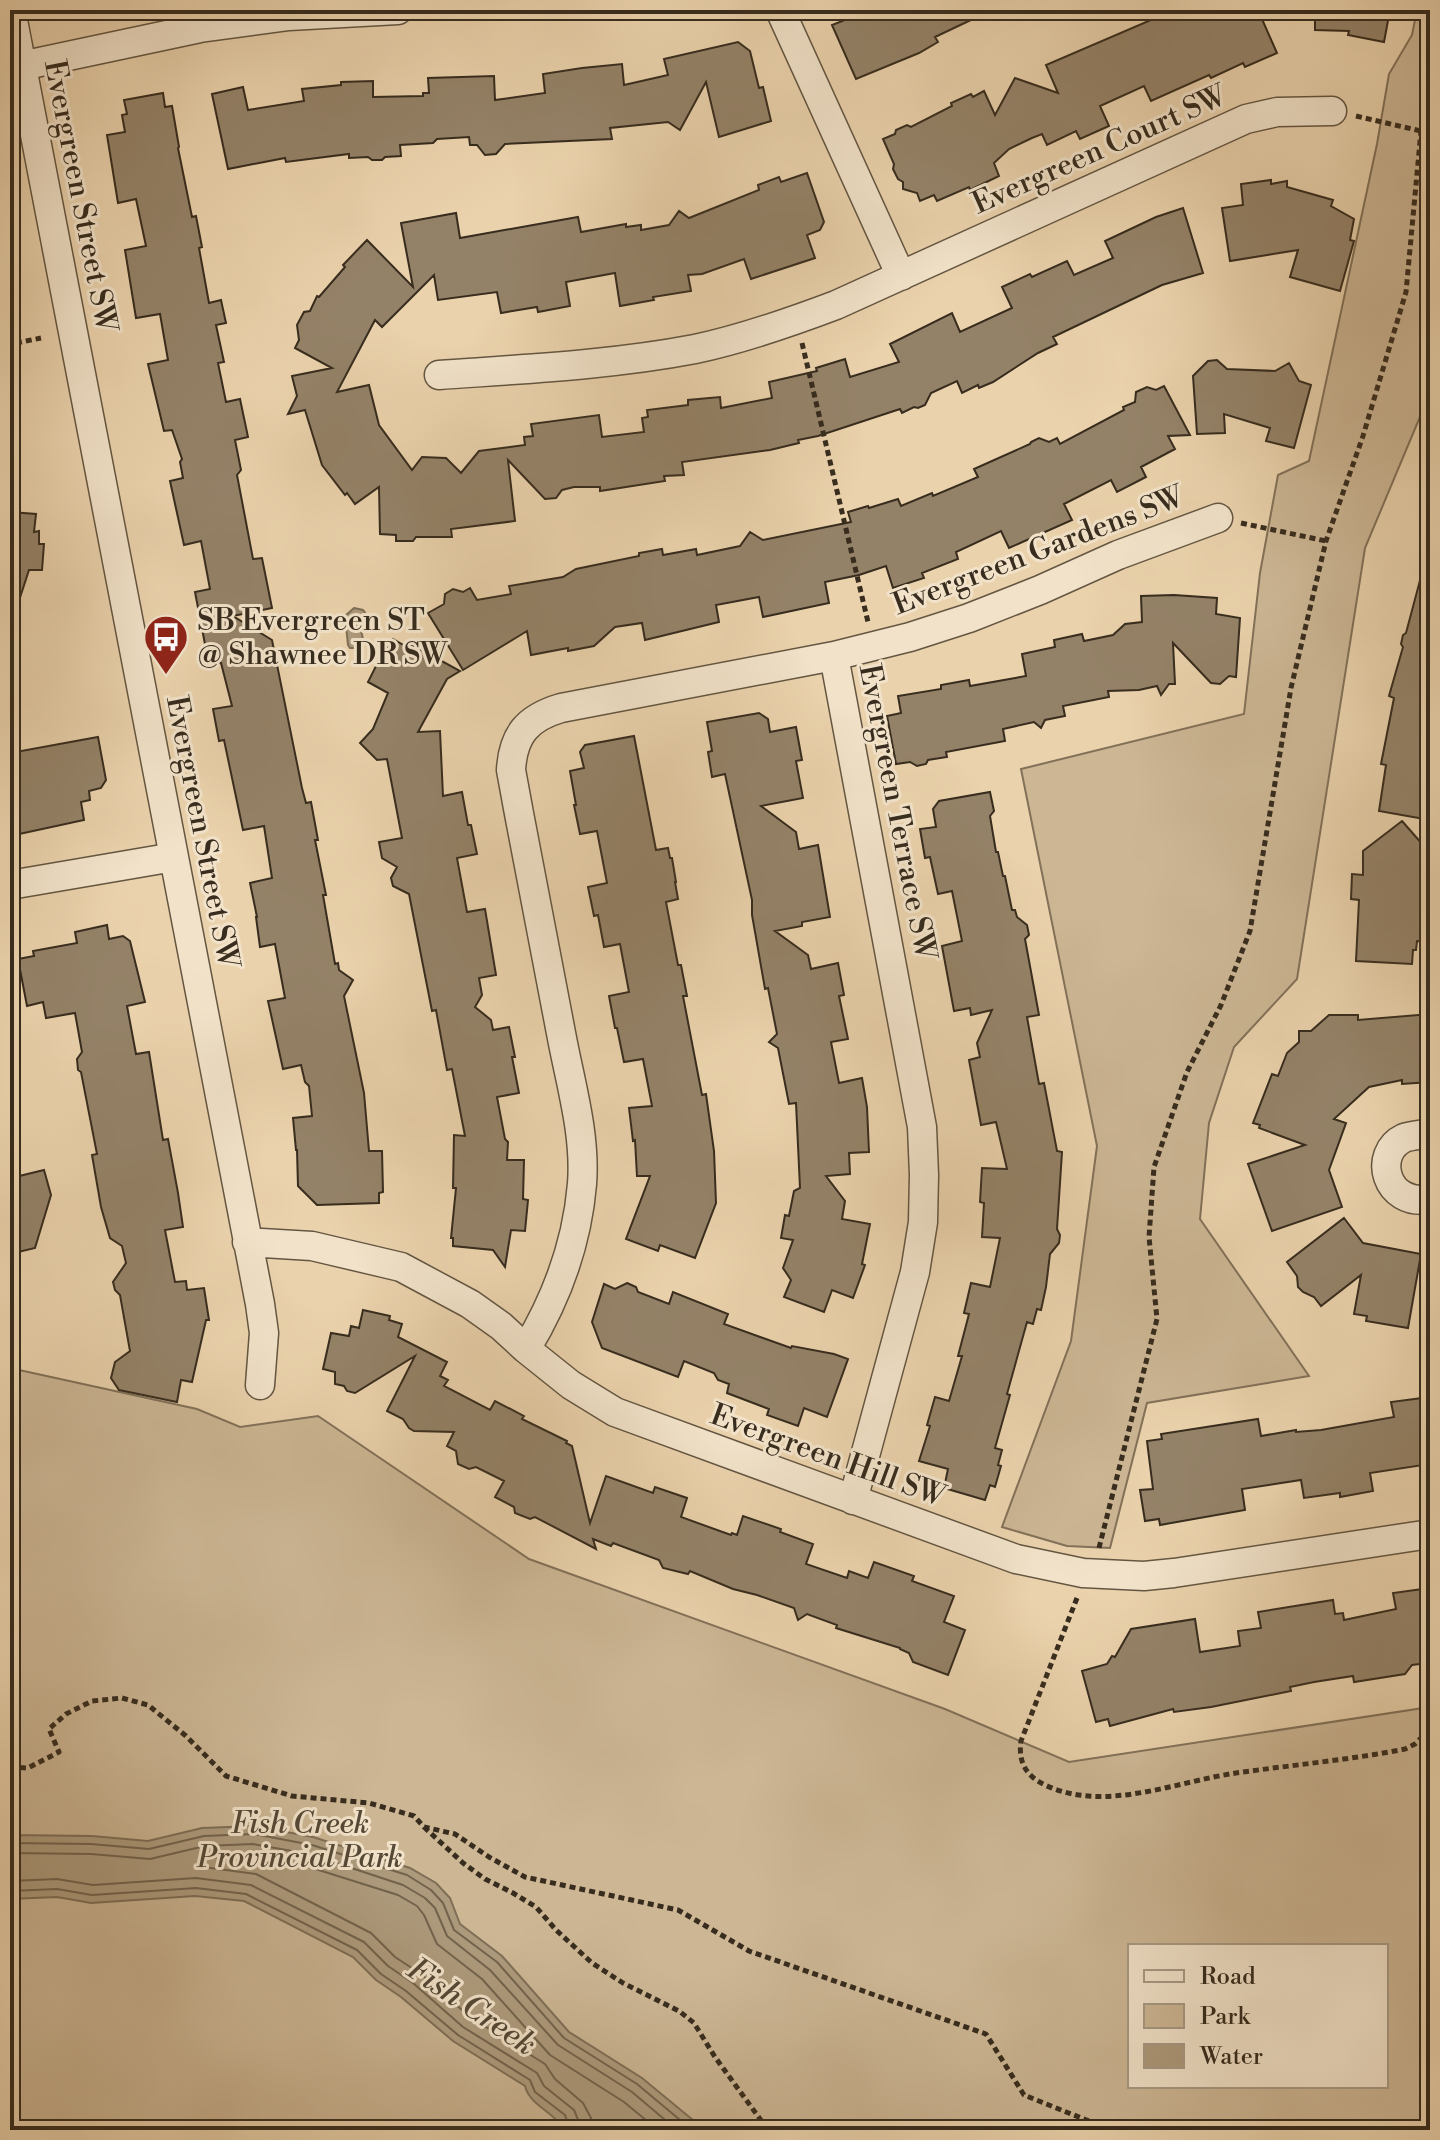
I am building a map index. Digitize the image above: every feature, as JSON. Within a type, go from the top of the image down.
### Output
[{"type":"street","name":"Evergreen Street SW","points":[[11,10],[264,1333],[260,1385]]},
{"type":"street","points":[[21,66],[200,28],[289,16],[398,10]]},
{"type":"street","points":[[780,10],[901,276]]},
{"type":"street","name":"Evergreen Court SW","points":[[439,375],[579,365],[697,348],[796,320],[901,276],[1246,119],[1277,112],[1332,111]]},
{"type":"street","name":"Evergreen Gardens SW","points":[[834,656],[969,618],[1118,555],[1218,518]]},
{"type":"street","name":"Evergreen Terrace SW","points":[[526,1349],[560,1283],[573,1241],[582,1171],[577,1116],[511,770],[518,736],[534,719],[561,708],[834,656],[922,1127],[924,1175],[923,1222],[915,1272],[853,1500]]},
{"type":"street","points":[[10,885],[174,857]]},
{"type":"street","points":[[1430,1133],[1405,1138],[1397,1144],[1391,1152],[1387,1171],[1389,1181],[1401,1195],[1410,1200],[1430,1199]]},
{"type":"street","name":"Evergreen Hill SW","points":[[247,1242],[312,1246],[401,1267],[470,1304],[571,1385],[615,1412],[1016,1559],[1083,1573],[1144,1576],[1430,1534]]},
{"type":"path","points":[[1098,1552],[1157,1319],[1149,1237],[1154,1167],[1187,1072],[1221,1005],[1250,931],[1291,688],[1326,541],[1363,436],[1406,292],[1421,131],[1430,98]]},
{"type":"path","points":[[1332,111],[1421,131]]},
{"type":"path","points":[[796,320],[874,646]]},
{"type":"path","points":[[16,343],[41,338]]},
{"type":"path","points":[[1218,518],[1326,541]]},
{"type":"path","points":[[1078,1593],[1021,1741],[1023,1766],[1035,1780],[1053,1789],[1094,1797],[1130,1794],[1223,1775],[1405,1749],[1430,1729]]},
{"type":"path","points":[[10,1767],[28,1768],[59,1752],[49,1729],[66,1714],[92,1701],[122,1698],[148,1705],[186,1736],[226,1776],[292,1796],[369,1803],[414,1816],[474,1871],[536,1907],[592,1963],[623,1983],[679,2011],[694,2023],[768,2130]]},
{"type":"path","points":[[1423,1737],[1430,1753]]},
{"type":"path","points":[[424,1827],[455,1834],[525,1877],[678,1910],[749,1951],[986,2034],[1024,2095],[1111,2130]]},
{"type":"green space","points":[[1417,10],[1430,10],[1430,393],[1365,548],[1297,979],[1234,1047],[1209,1123],[1200,1219],[1309,1376],[1147,1403],[1110,1548],[1067,1546],[1002,1527],[1071,1341],[1097,1146],[1021,769],[1244,714],[1260,573],[1278,475],[1309,461],[1377,144],[1389,74],[1412,35]]},
{"type":"green space","name":"Fish Creek Provincial Park","points":[[10,1368],[197,1409],[240,1427],[318,1416],[529,1559],[945,1709],[1069,1762],[1430,1707],[1430,2130],[10,2130]]},
{"type":"water","points":[[354,608],[363,610],[367,618],[361,631],[361,648],[350,648],[348,645],[345,616]]},
{"type":"water","name":"Fish Creek","points":[[254,1826],[313,1837],[410,1868],[436,1883],[450,1898],[460,1924],[502,1956],[569,2032],[642,2078],[705,2130],[564,2130],[532,2099],[525,2086],[453,2041],[376,1980],[353,1957],[244,1901],[195,1896],[91,1903],[57,1897],[10,1899],[10,1835],[92,1836],[148,1841],[202,1828]]},
{"type":"building","points":[[846,10],[992,10],[935,37],[938,42],[919,53],[856,79],[832,25],[850,18]]},
{"type":"building","points":[[1155,10],[1258,10],[1277,53],[1245,67],[1243,63],[1211,78],[1209,75],[1151,101],[1144,86],[1100,106],[1109,126],[1080,139],[1076,131],[1047,145],[1042,134],[1032,138],[1009,149],[994,163],[999,176],[970,190],[969,187],[937,201],[934,195],[920,201],[917,193],[903,189],[903,182],[893,169],[894,164],[883,139],[895,134],[896,130],[907,125],[911,127],[952,106],[951,103],[984,91],[995,115],[1015,78],[1058,93],[1046,65],[1158,17]]},
{"type":"building","points":[[1315,10],[1390,10],[1384,42],[1348,35],[1349,31],[1315,30]]},
{"type":"building","points":[[738,42],[750,51],[771,121],[719,137],[706,82],[680,130],[668,122],[610,128],[612,139],[505,144],[496,154],[485,155],[477,145],[470,145],[469,137],[437,139],[433,143],[400,145],[401,156],[382,160],[349,158],[349,154],[286,162],[285,158],[228,169],[212,94],[243,87],[248,110],[304,101],[302,89],[341,85],[341,82],[373,81],[373,97],[423,96],[423,93],[429,93],[428,78],[494,76],[495,100],[545,93],[543,74],[582,68],[622,64],[624,85],[668,75],[664,59]]},
{"type":"building","points":[[163,93],[165,107],[172,106],[192,217],[196,216],[202,247],[199,248],[209,303],[221,300],[226,323],[216,325],[224,362],[218,363],[226,402],[240,399],[248,437],[235,440],[241,470],[237,475],[253,559],[262,558],[272,608],[233,616],[272,640],[302,788],[306,803],[311,802],[335,964],[338,963],[339,970],[353,980],[344,996],[364,1093],[369,1151],[382,1151],[383,1192],[379,1193],[379,1203],[317,1205],[298,1186],[293,1118],[312,1116],[309,1086],[301,1065],[283,1069],[268,1001],[285,998],[275,944],[260,947],[250,883],[272,878],[264,826],[243,830],[224,740],[219,741],[213,709],[232,706],[221,663],[209,665],[195,592],[210,589],[201,541],[184,545],[170,481],[183,478],[182,459],[172,430],[164,431],[148,364],[168,360],[160,314],[136,318],[125,250],[146,246],[136,199],[118,203],[107,135],[125,132],[122,115],[127,114],[124,100]]},
{"type":"building","points":[[807,173],[824,222],[820,230],[807,235],[815,258],[751,279],[744,259],[702,274],[688,275],[691,291],[620,306],[615,273],[566,282],[570,306],[538,312],[537,307],[501,313],[497,292],[438,300],[434,275],[382,327],[375,320],[337,392],[369,385],[379,425],[412,470],[422,457],[446,458],[461,473],[479,451],[525,445],[524,437],[533,436],[531,424],[599,415],[602,437],[644,432],[642,418],[648,417],[647,410],[688,405],[688,400],[720,397],[721,408],[772,398],[769,382],[817,371],[816,368],[845,359],[850,377],[899,362],[890,344],[952,313],[960,332],[1012,308],[1002,287],[1067,261],[1074,275],[1113,258],[1105,241],[1183,208],[1203,273],[1162,285],[1053,337],[1057,344],[979,388],[978,385],[962,393],[957,381],[931,393],[925,405],[902,413],[900,409],[770,450],[682,462],[684,475],[664,476],[665,481],[600,491],[600,487],[574,487],[562,490],[556,498],[545,499],[508,460],[515,521],[451,529],[452,537],[416,537],[413,541],[396,541],[396,535],[380,534],[379,487],[355,504],[322,465],[305,410],[288,414],[297,396],[292,376],[332,368],[295,348],[299,340],[297,325],[304,312],[310,311],[317,296],[367,240],[413,287],[401,223],[456,213],[460,238],[578,217],[581,232],[626,224],[626,227],[641,225],[641,230],[669,225],[679,211],[689,218],[759,190],[758,185],[779,177],[781,182]]},
{"type":"building","points":[[1271,180],[1271,184],[1287,181],[1287,187],[1333,200],[1331,206],[1354,219],[1350,240],[1354,241],[1340,291],[1290,277],[1298,250],[1230,261],[1222,208],[1243,205],[1241,184]]},
{"type":"building","points":[[1217,360],[1227,369],[1275,371],[1289,363],[1299,381],[1311,385],[1294,448],[1266,441],[1270,428],[1224,414],[1225,433],[1197,434],[1193,376],[1208,361]]},
{"type":"building","points":[[1164,386],[1190,435],[1168,436],[1175,449],[1141,467],[1146,477],[1117,492],[1111,480],[1064,504],[1072,520],[1009,548],[1001,531],[956,552],[958,559],[922,573],[924,578],[893,588],[886,566],[825,582],[829,603],[763,617],[759,597],[716,605],[719,622],[645,640],[642,623],[615,627],[594,646],[568,651],[568,648],[531,655],[527,631],[463,670],[428,613],[444,604],[445,594],[453,589],[463,592],[470,588],[477,600],[511,594],[509,586],[563,577],[576,569],[639,556],[639,553],[662,549],[663,555],[696,549],[697,555],[740,546],[750,532],[763,540],[851,522],[848,512],[898,499],[901,506],[978,477],[974,469],[1039,438],[1049,442],[1057,438],[1060,444],[1124,410],[1123,407],[1135,402],[1136,392],[1147,387],[1156,390]]},
{"type":"building","points":[[10,512],[36,514],[34,532],[39,531],[39,544],[44,544],[42,570],[29,570],[14,616],[10,616]]},
{"type":"building","points":[[1423,569],[1430,570],[1430,820],[1379,811],[1386,765],[1381,764],[1394,698],[1389,696]]},
{"type":"building","points":[[1141,596],[1217,598],[1216,614],[1240,618],[1236,677],[1229,676],[1220,684],[1211,683],[1173,643],[1175,684],[1169,684],[1161,695],[1157,686],[1108,691],[1109,697],[1063,706],[1065,716],[1045,720],[1041,728],[1034,722],[1003,729],[1005,741],[946,752],[947,757],[928,760],[926,764],[917,766],[910,762],[896,764],[887,716],[901,713],[898,696],[941,689],[941,685],[969,680],[970,686],[1026,676],[1022,654],[1055,647],[1054,640],[1082,634],[1084,641],[1113,635],[1125,624],[1142,622]]},
{"type":"building","points":[[393,639],[407,647],[409,643],[460,671],[447,679],[418,732],[440,731],[443,796],[462,792],[477,854],[457,858],[467,912],[485,909],[496,975],[479,978],[482,995],[475,1007],[491,1020],[493,1030],[509,1027],[515,1057],[512,1057],[519,1093],[497,1097],[508,1142],[507,1160],[524,1160],[523,1199],[528,1200],[525,1231],[511,1230],[505,1267],[493,1250],[453,1246],[451,1238],[456,1188],[453,1188],[454,1135],[465,1136],[452,1069],[447,1070],[436,1010],[432,1011],[409,894],[393,886],[391,878],[397,867],[382,858],[379,842],[402,838],[387,759],[377,760],[360,743],[373,729],[388,693],[368,682]]},
{"type":"building","points":[[759,713],[768,719],[770,732],[796,727],[802,760],[796,761],[803,798],[761,806],[796,832],[799,849],[818,845],[830,917],[775,931],[808,955],[811,969],[838,963],[844,995],[839,996],[848,1039],[831,1042],[839,1083],[862,1078],[867,1107],[869,1152],[849,1153],[850,1174],[826,1176],[845,1201],[842,1219],[870,1224],[862,1264],[865,1265],[853,1298],[832,1290],[824,1312],[784,1297],[791,1280],[783,1268],[793,1240],[781,1238],[794,1191],[800,1188],[796,1103],[789,1104],[778,1048],[769,1042],[777,1034],[768,988],[765,989],[752,900],[725,774],[712,777],[708,752],[712,751],[707,722]]},
{"type":"building","points":[[634,736],[656,850],[668,848],[672,858],[678,899],[666,902],[687,996],[683,996],[702,1095],[706,1094],[714,1151],[716,1203],[695,1258],[660,1245],[658,1251],[626,1239],[650,1176],[637,1176],[629,1108],[652,1106],[643,1059],[624,1062],[615,1028],[609,996],[629,992],[620,944],[604,947],[598,915],[594,916],[588,887],[607,883],[597,831],[580,834],[570,771],[584,768],[580,752],[585,745]]},
{"type":"building","points":[[98,737],[106,780],[101,788],[89,791],[90,800],[81,802],[84,820],[10,836],[10,753]]},
{"type":"building","points":[[990,792],[996,852],[1012,910],[1027,925],[1029,935],[1025,939],[1039,1015],[1027,1017],[1039,1084],[1044,1083],[1057,1151],[1062,1152],[1057,1229],[1059,1243],[1050,1254],[1041,1310],[1037,1309],[1033,1324],[1027,1322],[995,1448],[1002,1450],[998,1465],[1001,1466],[995,1487],[990,1485],[985,1500],[944,1488],[948,1469],[919,1461],[935,1397],[949,1401],[962,1356],[958,1356],[969,1314],[964,1313],[971,1283],[990,1287],[1000,1238],[982,1237],[982,1168],[1007,1169],[996,1122],[981,1125],[969,1060],[980,1057],[977,1043],[992,1010],[971,1015],[970,1008],[954,1011],[942,946],[962,941],[952,891],[938,894],[930,857],[925,858],[920,829],[936,827],[933,809],[939,801]]},
{"type":"building","points":[[1402,821],[1430,853],[1430,942],[1417,941],[1412,964],[1356,961],[1359,900],[1351,899],[1352,874],[1363,875],[1363,851]]},
{"type":"building","points":[[107,925],[109,939],[123,936],[130,941],[145,1002],[127,1006],[136,1054],[149,1052],[163,1140],[168,1139],[178,1193],[183,1227],[165,1230],[175,1282],[186,1281],[187,1290],[204,1288],[209,1320],[206,1320],[192,1382],[181,1380],[177,1402],[119,1390],[111,1378],[115,1362],[130,1351],[120,1295],[113,1282],[126,1263],[122,1246],[110,1238],[101,1207],[92,1155],[97,1154],[81,1072],[78,1070],[77,1059],[82,1052],[75,1013],[46,1018],[43,1002],[27,1006],[18,959],[34,956],[33,951],[77,943],[75,932]]},
{"type":"building","points":[[1430,1014],[1430,1082],[1402,1084],[1402,1080],[1369,1087],[1334,1119],[1346,1123],[1329,1170],[1342,1207],[1272,1231],[1248,1164],[1305,1145],[1253,1123],[1272,1074],[1278,1076],[1287,1053],[1299,1042],[1299,1031],[1311,1031],[1329,1015],[1358,1015],[1358,1020]]},
{"type":"building","points":[[44,1170],[51,1195],[35,1248],[10,1254],[10,1213],[15,1193],[11,1178]]},
{"type":"building","points":[[1344,1218],[1363,1243],[1421,1254],[1408,1328],[1366,1321],[1367,1316],[1354,1314],[1361,1275],[1321,1306],[1314,1297],[1298,1287],[1297,1276],[1287,1262]]},
{"type":"building","points":[[627,1283],[636,1287],[638,1292],[669,1304],[673,1292],[728,1314],[724,1324],[791,1348],[848,1359],[827,1417],[804,1408],[798,1426],[767,1415],[769,1409],[727,1393],[729,1384],[718,1380],[714,1373],[684,1361],[678,1377],[602,1348],[592,1322],[604,1284],[615,1289]]},
{"type":"building","points":[[363,1310],[390,1316],[389,1320],[402,1324],[398,1337],[447,1362],[440,1376],[448,1380],[444,1386],[490,1410],[495,1401],[524,1416],[522,1419],[567,1441],[572,1446],[590,1523],[606,1476],[653,1493],[655,1487],[687,1498],[681,1517],[731,1535],[737,1535],[743,1516],[781,1529],[780,1532],[813,1544],[806,1564],[847,1578],[849,1571],[868,1578],[874,1562],[914,1576],[912,1581],[954,1596],[944,1622],[965,1630],[948,1675],[913,1662],[909,1653],[900,1648],[836,1628],[837,1625],[807,1614],[798,1620],[794,1608],[733,1589],[690,1571],[688,1574],[663,1568],[659,1560],[613,1543],[611,1546],[593,1539],[596,1549],[535,1517],[530,1519],[515,1513],[514,1507],[495,1497],[504,1481],[476,1467],[469,1469],[458,1464],[456,1451],[447,1446],[454,1432],[414,1431],[403,1419],[387,1411],[415,1356],[355,1393],[335,1384],[335,1372],[323,1369],[331,1333],[349,1336],[351,1326],[359,1328]]},
{"type":"building","points":[[1430,1397],[1430,1464],[1370,1473],[1373,1491],[1340,1497],[1340,1493],[1304,1498],[1301,1480],[1242,1489],[1245,1510],[1160,1525],[1159,1519],[1145,1521],[1140,1490],[1153,1489],[1147,1441],[1162,1439],[1161,1434],[1258,1419],[1261,1436],[1296,1430],[1321,1430],[1394,1417],[1391,1402]]},
{"type":"building","points":[[1430,1588],[1430,1636],[1424,1637],[1428,1663],[1412,1665],[1405,1674],[1354,1682],[1353,1676],[1314,1682],[1290,1687],[1291,1691],[1211,1707],[1174,1712],[1173,1709],[1110,1726],[1108,1719],[1096,1722],[1082,1671],[1107,1664],[1112,1656],[1115,1657],[1131,1629],[1195,1619],[1200,1652],[1240,1646],[1238,1631],[1261,1628],[1258,1612],[1333,1600],[1335,1614],[1343,1613],[1344,1620],[1396,1609],[1393,1593]]},
{"type":"place","name":"SB Evergreen ST @ Shawnee DR SW","points":[[166,676]]}]
